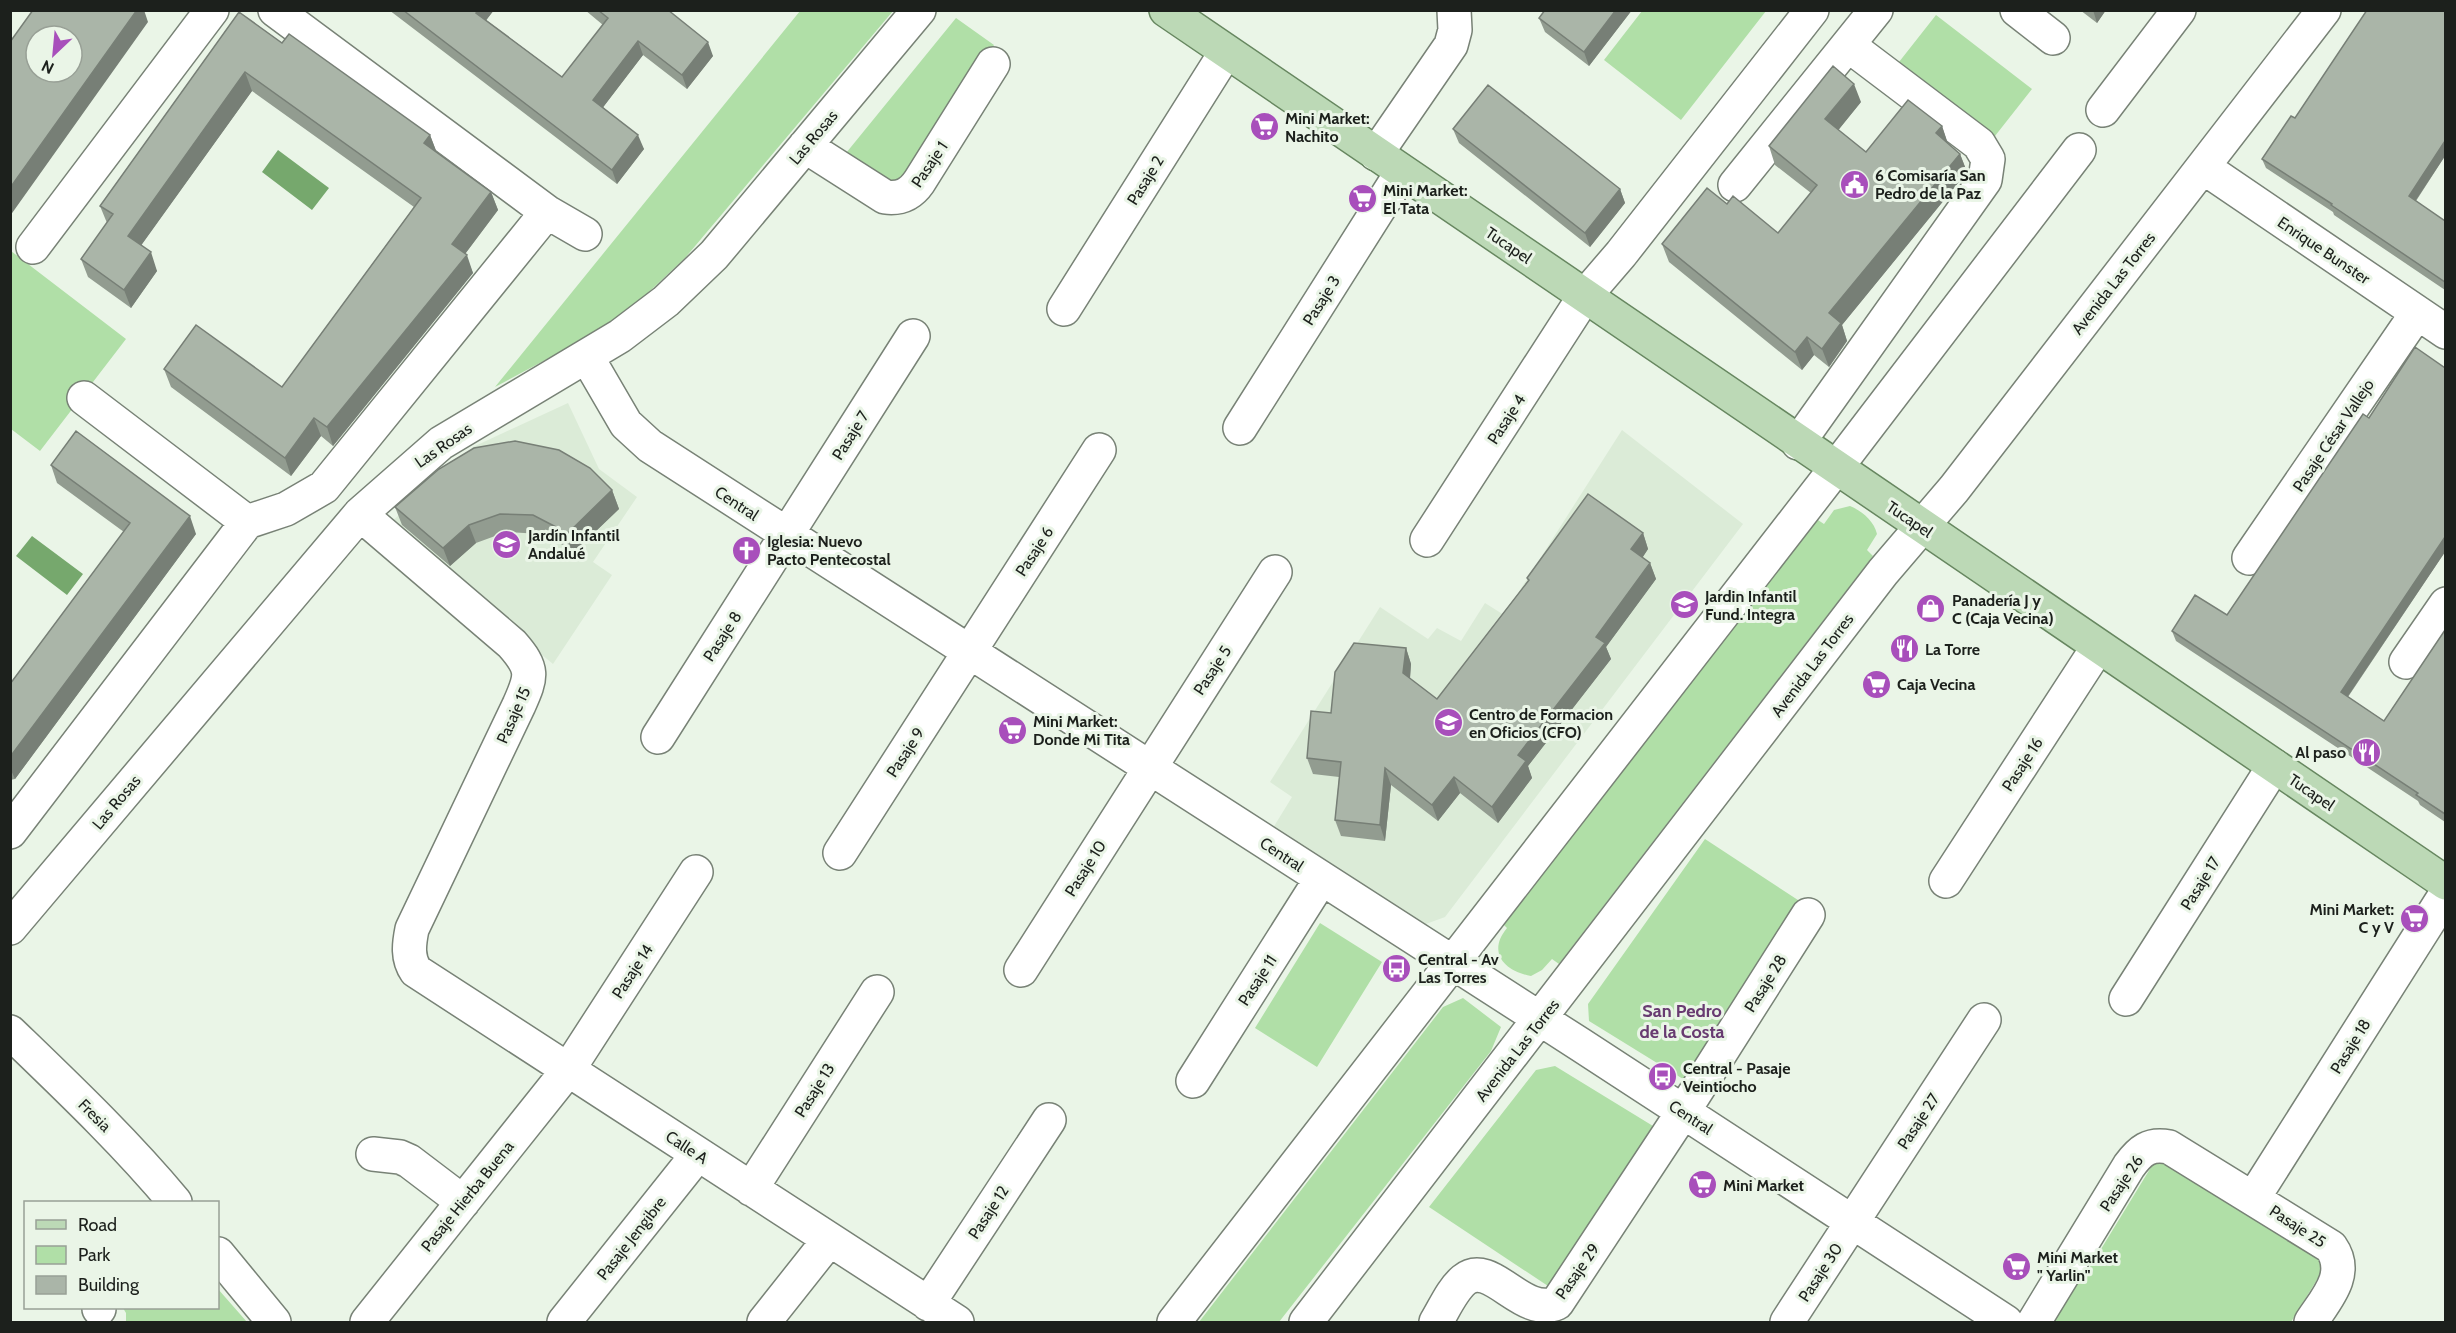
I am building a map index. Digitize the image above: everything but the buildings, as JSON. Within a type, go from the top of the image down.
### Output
[{"type":"main road","name":"Tucapel","points":[[1166,10],[2445,883]]},
{"type":"street","points":[[33,247],[212,10]]},
{"type":"street","points":[[275,10],[547,212],[585,234]]},
{"type":"street","name":"Las Rosas","points":[[10,928],[360,514],[441,443],[587,357],[641,321],[690,279],[714,255],[919,10]]},
{"type":"street","points":[[1376,153],[1451,45],[1455,30],[1454,10]]},
{"type":"street","name":"Pasaje 4","points":[[1427,540],[1584,297],[1628,246],[1812,10]]},
{"type":"street","points":[[1735,185],[1876,10]]},
{"type":"street","points":[[2017,10],[2053,38]]},
{"type":"street","points":[[2103,110],[2179,10]]},
{"type":"street","name":"Avenida Las Torres","points":[[1306,1323],[1876,582],[1954,489],[2324,10]]},
{"type":"street","points":[[1798,443],[1985,180],[1988,159],[1979,144],[1848,45]]},
{"type":"street","name":"Pasaje 2","points":[[1064,309],[1226,52]]},
{"type":"street","name":"Pasaje 1","points":[[805,146],[885,197],[893,198],[908,194],[919,182],[993,64]]},
{"type":"street","points":[[1174,1323],[1836,468],[2079,150]]},
{"type":"street","name":"Enrique Bunster","points":[[2203,167],[2445,332]]},
{"type":"street","name":"Pasaje 3","points":[[1240,428],[1402,172]]},
{"type":"street","points":[[10,832],[247,522],[286,509],[324,487],[547,212]]},
{"type":"street","name":"Pasaje César Vallejo","points":[[2249,558],[2416,313]]},
{"type":"street","name":"Pasaje 7","points":[[787,534],[913,336]]},
{"type":"street","name":"Central","points":[[587,357],[626,424],[641,440],[1453,963],[2006,1323]]},
{"type":"street","points":[[84,398],[247,522]]},
{"type":"street","name":"Pasaje 6","points":[[969,652],[1099,450]]},
{"type":"street","name":"Pasaje 15","points":[[360,514],[512,644],[526,660],[530,672],[528,684],[519,705],[412,929],[409,952],[411,963],[416,971]]},
{"type":"street","name":"Pasaje 8","points":[[658,737],[787,534]]},
{"type":"street","name":"Pasaje 5","points":[[1148,767],[1275,572]]},
{"type":"street","points":[[2406,662],[2445,604]]},
{"type":"street","name":"Pasaje 16","points":[[1946,881],[2098,647]]},
{"type":"street","name":"Pasaje 9","points":[[840,853],[969,652]]},
{"type":"street","name":"Pasaje 17","points":[[2126,999],[2274,766]]},
{"type":"street","name":"Pasaje 10","points":[[1021,970],[1148,767]]},
{"type":"street","name":"Pasaje 14","points":[[568,1070],[696,872]]},
{"type":"street","name":"Pasaje 11","points":[[1193,1081],[1321,879]]},
{"type":"street","name":"Pasaje 18","points":[[2254,1197],[2445,894]]},
{"type":"street","name":"Pasaje 28","points":[[1683,1112],[1808,915]]},
{"type":"street","name":"Calle A","points":[[416,971],[957,1322]]},
{"type":"street","name":"Pasaje 13","points":[[751,1189],[877,992]]},
{"type":"street","name":"Pasaje 27","points":[[1853,1222],[1984,1020]]},
{"type":"street","name":"Fresia","points":[[10,1032],[102,1121],[145,1166],[173,1201]]},
{"type":"street","name":"Pasaje Hierba Buena","points":[[367,1323],[568,1070]]},
{"type":"street","name":"Pasaje 29","points":[[1436,1323],[1459,1286],[1473,1275],[1489,1277],[1539,1306],[1557,1303],[1683,1112]]},
{"type":"street","name":"Pasaje 12","points":[[928,1304],[1049,1120]]},
{"type":"street","name":"Pasaje 26","points":[[2034,1323],[2129,1166],[2139,1153],[2148,1147],[2169,1147],[2254,1197]]},
{"type":"street","points":[[373,1154],[400,1157],[409,1161],[463,1202]]},
{"type":"street","name":"Pasaje Jengibre","points":[[564,1323],[698,1154]]},
{"type":"street","name":"Pasaje 25","points":[[2254,1197],[2324,1241],[2336,1253],[2339,1261],[2337,1280],[2311,1323]]},
{"type":"street","name":"Pasaje 30","points":[[1787,1323],[1853,1222]]},
{"type":"street","points":[[764,1323],[830,1240]]},
{"type":"street","points":[[219,1255],[274,1323]]},
{"type":"shaded area","points":[[278,150],[329,188],[312,210],[262,172]]},
{"type":"shaded area","name":"Jardín Infantil Andalué","points":[[568,403],[599,469],[637,497],[593,562],[612,575],[553,664],[387,526],[473,447]]},
{"type":"shaded area","name":"Centro de Formacion en Oficios (CFO)","points":[[1622,430],[1743,524],[1445,917],[1423,925],[1273,828],[1292,797],[1270,782],[1380,607],[1428,639],[1437,628],[1461,641],[1485,603],[1504,615]]},
{"type":"shaded area","points":[[32,536],[83,574],[67,595],[16,556]]},
{"type":"green space","points":[[800,11],[893,11],[685,258],[618,321],[495,387]]},
{"type":"green space","points":[[1642,11],[1766,11],[1681,120],[1604,60]]},
{"type":"green space","points":[[1936,15],[2032,89],[1995,136],[1899,62]]},
{"type":"green space","points":[[956,18],[994,45],[907,186],[882,189],[842,158]]},
{"type":"green space","points":[[11,251],[126,339],[40,451],[11,429]]},
{"type":"green space","points":[[1850,506],[1867,517],[1875,529],[1877,534],[1867,550],[1873,556],[1559,964],[1552,959],[1542,970],[1531,976],[1506,965],[1499,952],[1501,937],[1507,928],[1502,923],[1815,518],[1824,524],[1834,510]]},
{"type":"green space","points":[[1705,839],[1801,902],[1692,1078],[1683,1079],[1589,1021],[1588,1004]]},
{"type":"green space","points":[[1320,923],[1382,962],[1317,1067],[1255,1028]]},
{"type":"green space","points":[[1463,998],[1501,1027],[1491,1051],[1279,1322],[1199,1322],[1443,1007]]},
{"type":"green space","points":[[1555,1066],[1653,1126],[1548,1286],[1429,1207],[1536,1070]]},
{"type":"green space","points":[[2166,1162],[2322,1261],[2323,1270],[2291,1322],[2053,1321],[2078,1267],[2087,1272],[2153,1164]]},
{"type":"green space","points":[[219,1290],[247,1322],[126,1322],[124,1309],[219,1309]]},
{"type":"place","name":"Mini Market: Nachito","points":[[1264,127]]},
{"type":"place","name":"6 Comisaría San Pedro de la Paz","points":[[1854,184]]},
{"type":"place","name":"Mini Market: El Tata","points":[[1362,199]]},
{"type":"place","name":"Jardín Infantil Andalué","points":[[507,544]]},
{"type":"place","name":"Iglesia: Nuevo Pacto Pentecostal","points":[[746,550]]},
{"type":"place","name":"Jardin Infantil Fund. Integra","points":[[1684,605]]},
{"type":"place","name":"Panadería J y C (Caja Vecina)","points":[[1931,609]]},
{"type":"place","name":"La Torre","points":[[1904,649]]},
{"type":"place","name":"Caja Vecina","points":[[1876,684]]},
{"type":"place","name":"Centro de Formacion en Oficios (CFO)","points":[[1448,723]]},
{"type":"place","name":"Mini Market: Donde Mi Tita","points":[[1012,730]]},
{"type":"place","name":"Al paso","points":[[2367,752]]},
{"type":"place","name":"Mini Market: C y V","points":[[2415,918]]},
{"type":"place","name":"Central - Av Las Torres","points":[[1397,968]]},
{"type":"place","name":"Central - Pasaje Veintiocho","points":[[1662,1077]]},
{"type":"place","name":"Mini Market","points":[[1702,1185]]},
{"type":"place","name":"Mini Market \" Yarlin\"","points":[[2016,1266]]},
{"type":"district","name":"San Pedro de la Costa","points":[[1682,1021]]}]
